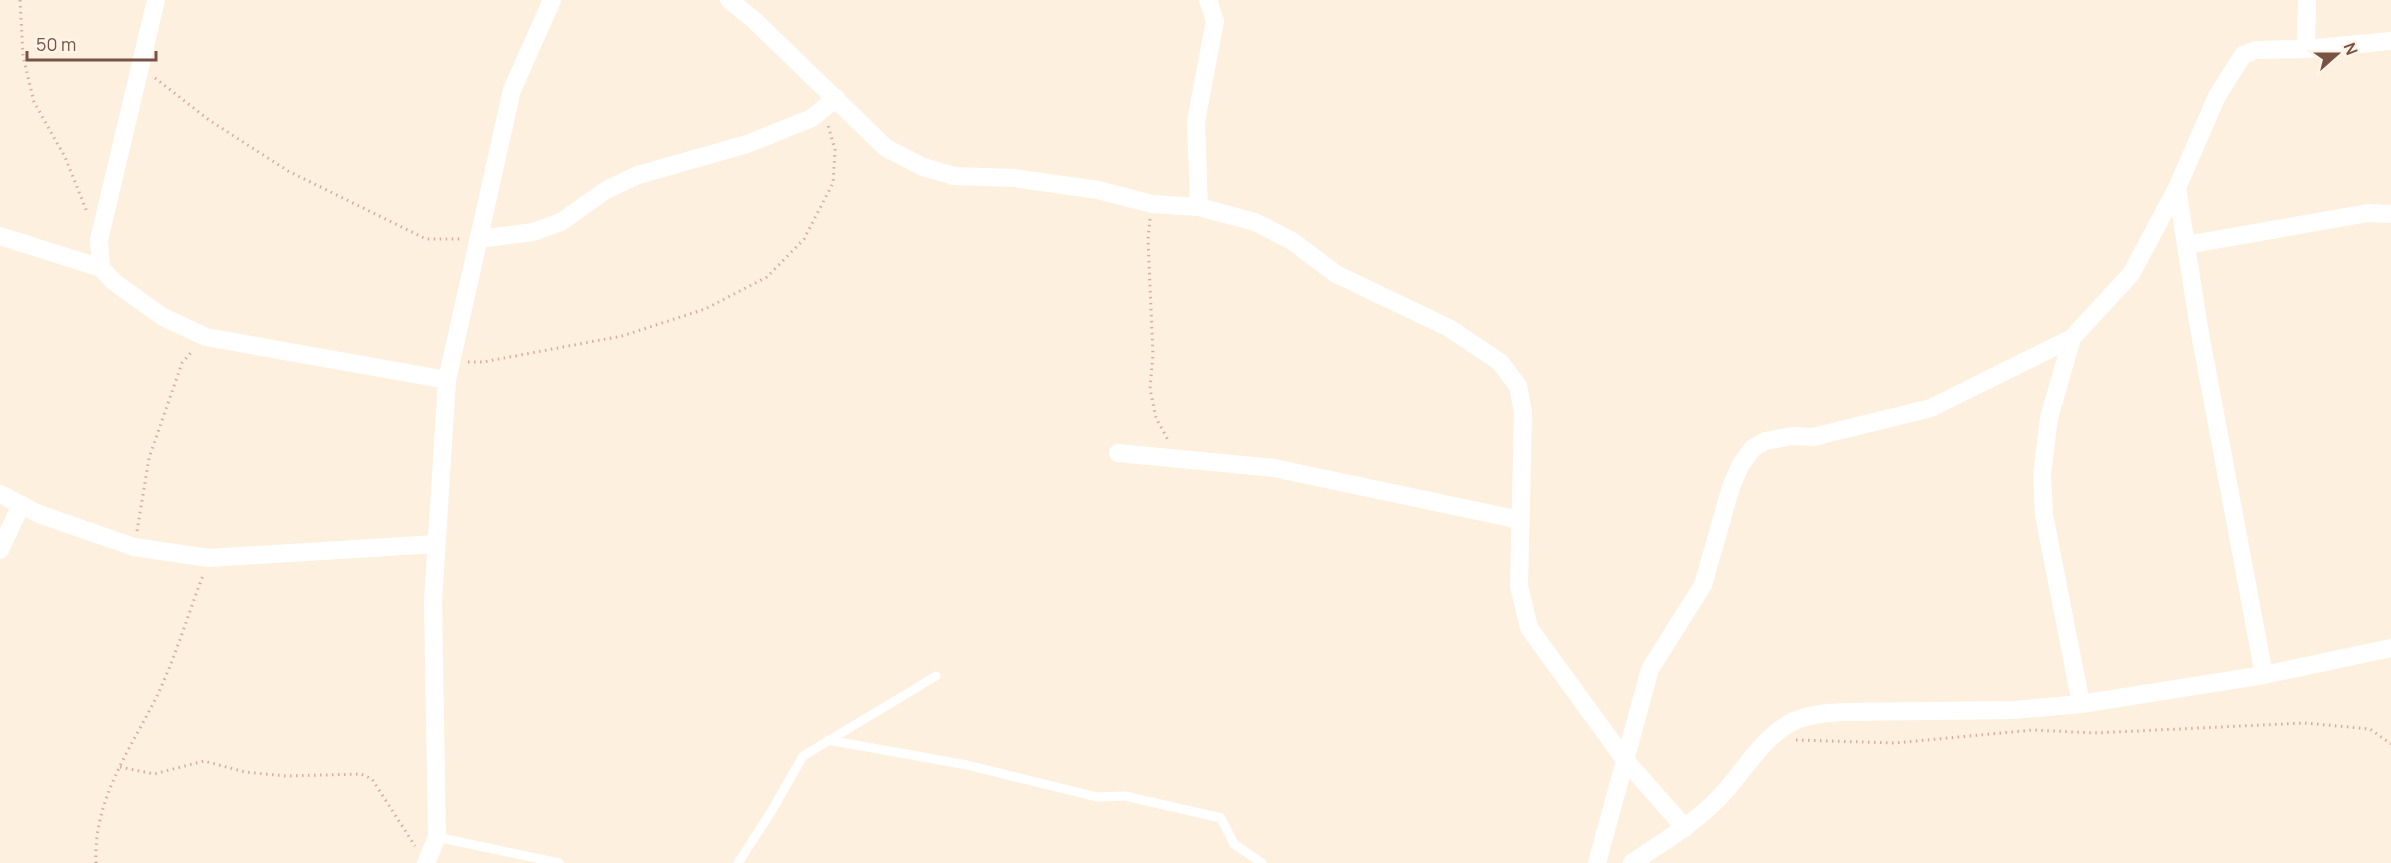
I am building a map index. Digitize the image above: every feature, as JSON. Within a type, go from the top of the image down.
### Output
[{"type":"street","points":[[101,268],[99,240],[142,68],[156,0]]},
{"type":"street","points":[[441,863],[437,837],[433,613],[447,380],[512,90],[552,0]]},
{"type":"street","points":[[729,0],[830,103],[886,148],[923,167],[954,176],[1014,178],[1098,190],[1152,204],[1199,207],[1255,222],[1292,241],[1336,274],[1449,328],[1500,362],[1518,386],[1523,412],[1519,586],[1529,627],[1625,760],[1684,828]]},
{"type":"street","points":[[1199,207],[1196,121],[1215,21],[1208,0]]},
{"type":"street","points":[[2306,49],[2307,0]]},
{"type":"street","points":[[1597,863],[1650,669],[1703,585],[1731,487],[1741,464],[1753,448],[1765,441],[1792,436],[1813,437],[1931,408],[2072,338],[2131,274],[2177,188],[2217,96],[2243,55],[2256,50],[2306,49],[2391,41]]},
{"type":"street","points":[[479,239],[533,232],[561,222],[606,190],[638,176],[747,144],[812,118],[830,103]]},
{"type":"street","points":[[2177,188],[2264,675]]},
{"type":"street","points":[[2186,245],[2368,213],[2391,214]]},
{"type":"street","points":[[0,237],[101,268],[114,282],[163,317],[206,337],[447,380]]},
{"type":"street","points":[[2072,338],[2049,418],[2042,474],[2044,515],[2081,704]]},
{"type":"street","points":[[1118,453],[1274,468],[1521,520]]},
{"type":"street","points":[[0,494],[39,514],[134,548],[209,558],[436,544]]},
{"type":"street","points":[[0,550],[21,505]]},
{"type":"street","points":[[1632,863],[1684,828],[1717,800],[1771,739],[1795,721],[1819,714],[2014,710],[2081,704],[2264,675],[2391,648]]},
{"type":"street","points":[[423,858],[437,837]]},
{"type":"lane","points":[[738,863],[803,756],[936,676]]},
{"type":"lane","points":[[828,740],[968,765],[1097,797],[1125,796],[1221,818],[1234,844],[1262,863]]},
{"type":"lane","points":[[437,837],[559,863]]},
{"type":"path","points":[[20,0],[23,56],[34,102],[65,157],[99,240]]},
{"type":"path","points":[[142,68],[209,120],[288,171],[426,238],[479,239]]},
{"type":"path","points":[[451,362],[483,362],[622,336],[705,309],[767,277],[804,239],[833,183],[835,150],[830,103]]},
{"type":"path","points":[[1152,204],[1148,239],[1153,354],[1150,389],[1156,418],[1171,445],[1184,460]]},
{"type":"path","points":[[134,548],[149,458],[156,437],[182,363],[206,337]]},
{"type":"path","points":[[96,863],[95,838],[100,812],[120,766],[158,694],[209,558]]},
{"type":"path","points":[[1771,739],[1895,743],[2032,730],[2094,732],[2305,723],[2370,729],[2391,744]]},
{"type":"path","points":[[120,766],[154,774],[204,760],[245,772],[286,776],[361,774],[372,780],[423,858]]}]
